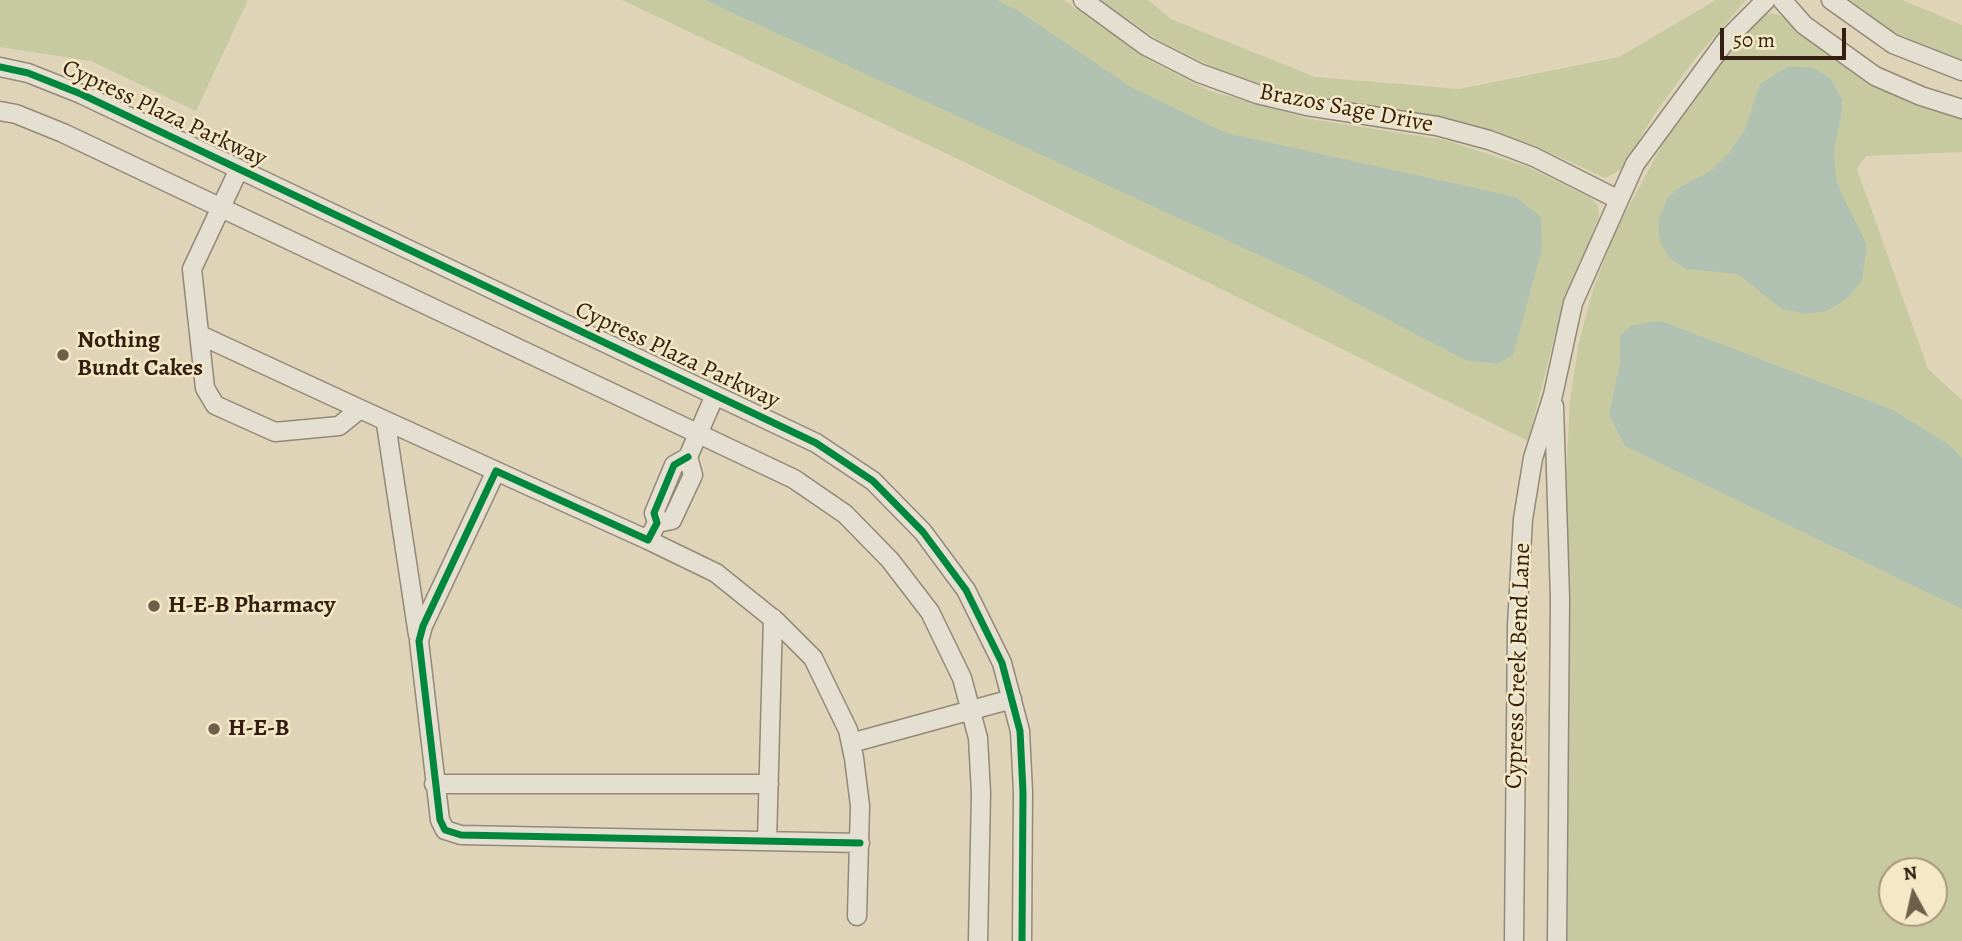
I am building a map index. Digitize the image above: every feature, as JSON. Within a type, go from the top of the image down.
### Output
[{"type":"street","name":"Brazos Sage Drive","points":[[1083,0],[1146,46],[1199,73],[1257,93],[1307,106],[1437,126],[1489,140],[1534,157],[1619,200]]},
{"type":"street","name":"Cypress Creek Bend Lane","points":[[1514,941],[1519,572],[1533,458],[1553,395],[1573,303],[1635,164],[1727,39],[1766,0]]},
{"type":"street","points":[[1783,0],[1804,25],[1875,76],[1921,96],[1962,109]]},
{"type":"street","points":[[1831,0],[1893,44],[1962,71]]},
{"type":"street","name":"Cypress Plaza Parkway","points":[[0,67],[28,73],[81,94],[716,395],[824,448],[873,481],[923,532],[966,590],[1002,663],[1020,731],[1023,792],[1022,941]]},
{"type":"street","points":[[0,111],[16,114],[63,133],[697,433],[794,480],[845,514],[890,559],[930,612],[962,678],[978,738],[981,793],[978,941]]},
{"type":"street","points":[[239,169],[223,209],[192,269],[205,388],[215,405],[275,432],[339,426],[360,409]]},
{"type":"street","points":[[201,335],[360,409],[386,424],[496,471],[716,573],[772,618],[813,659],[848,730],[860,806],[857,916]]},
{"type":"street","points":[[648,540],[657,523],[654,513],[674,465],[688,457],[716,395]]},
{"type":"street","name":"Cypress Creek Bend Lane","points":[[1553,395],[1560,599],[1558,941]]},
{"type":"street","points":[[386,424],[419,641],[434,784],[440,820],[446,830],[461,835],[860,843]]},
{"type":"street","points":[[419,641],[423,626],[496,471]]},
{"type":"street","points":[[767,841],[772,618]]},
{"type":"street","points":[[851,743],[1012,699]]},
{"type":"street","points":[[434,784],[769,784]]},
{"type":"green space","points":[[0,0],[248,0],[196,111],[91,61],[0,47]]},
{"type":"green space","points":[[622,0],[1064,0],[1152,62],[1210,91],[1310,119],[1445,140],[1528,167],[1591,198],[1598,205],[1599,216],[1557,327],[1528,441],[958,159]]},
{"type":"green space","points":[[1099,0],[1148,0],[1171,19],[1315,77],[1459,89],[1619,57],[1716,0],[1746,0],[1690,65],[1654,115],[1622,169],[1605,178],[1540,148],[1482,128],[1428,114],[1312,97],[1261,84],[1215,68],[1158,40]]},
{"type":"green space","points":[[1846,0],[1902,0],[1962,25],[1962,60],[1901,37],[1864,15]]},
{"type":"green space","points":[[1771,13],[1785,17],[1837,62],[1868,81],[1898,97],[1962,117],[1962,152],[1866,156],[1857,169],[1928,369],[1962,400],[1962,941],[1566,941],[1567,458],[1570,400],[1579,342],[1593,290],[1616,230],[1673,125],[1739,40],[1764,15]]},
{"type":"shaded area","points":[[705,0],[997,0],[1020,12],[1131,87],[1226,133],[1516,197],[1541,217],[1542,249],[1513,355],[1497,364],[1465,360],[1309,278]]},
{"type":"shaded area","points":[[1789,66],[1814,68],[1831,79],[1842,100],[1834,151],[1835,174],[1841,193],[1867,245],[1862,280],[1849,297],[1827,311],[1807,314],[1782,309],[1738,274],[1686,269],[1669,258],[1660,241],[1658,221],[1667,199],[1677,189],[1712,170],[1729,153],[1744,131],[1760,84]]},
{"type":"shaded area","points":[[1661,321],[1893,410],[1948,444],[1962,458],[1962,609],[1625,446],[1609,415],[1620,363],[1620,336],[1632,325]]},
{"type":"cycle path","points":[[0,67],[28,73],[81,94],[816,443],[873,481],[923,532],[966,590],[1002,663],[1020,731],[1023,792],[1022,941]]},
{"type":"cycle path","points":[[688,457],[674,465],[654,513],[657,523],[648,540],[496,471],[423,626],[419,641],[440,820],[445,830],[461,835],[860,843]]},
{"type":"place","name":"Nothing Bundt Cakes","points":[[63,355]]},
{"type":"place","name":"H-E-B Pharmacy","points":[[154,606]]},
{"type":"place","name":"H-E-B","points":[[214,729]]}]
